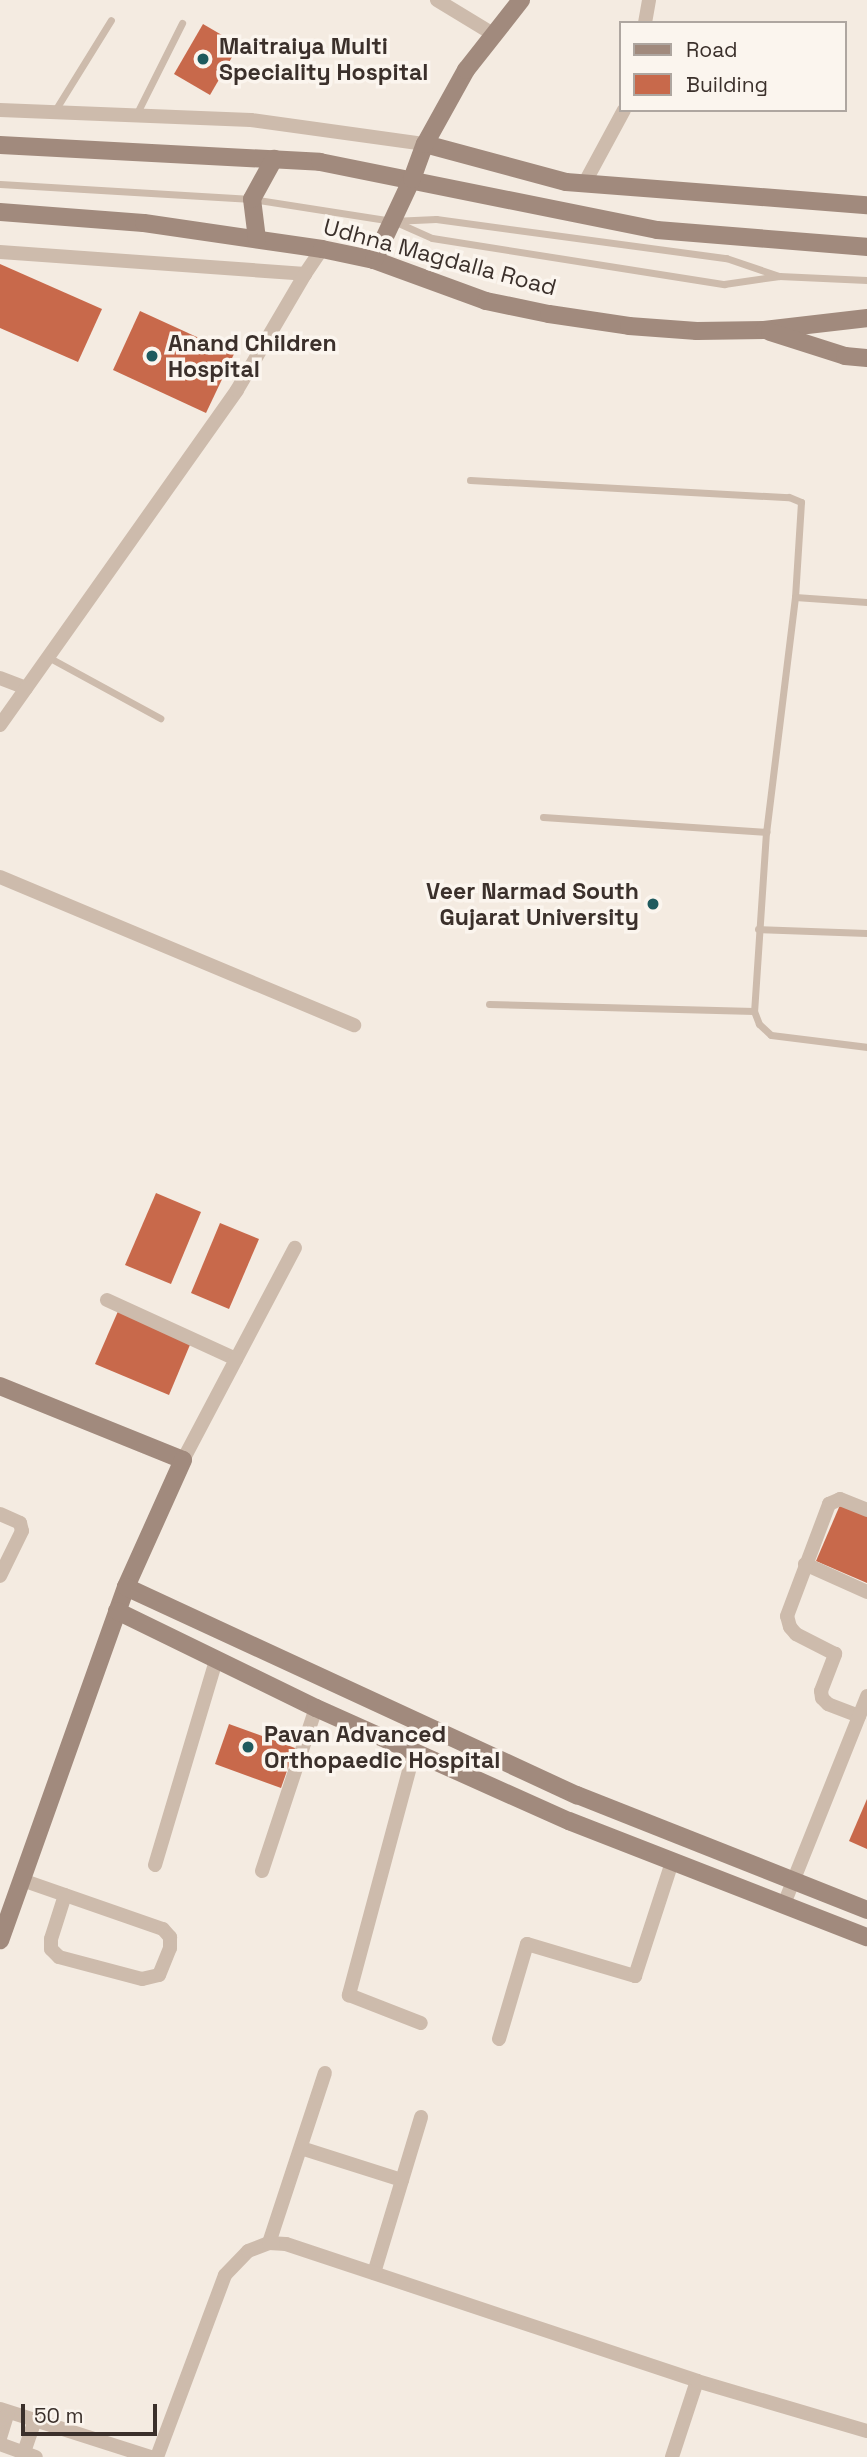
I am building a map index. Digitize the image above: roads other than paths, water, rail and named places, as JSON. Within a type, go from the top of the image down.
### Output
[{"type":"street","points":[[437,0],[493,34]]},
{"type":"street","points":[[374,260],[412,179],[425,144],[466,70],[521,0]]},
{"type":"street","points":[[645,21],[649,0]]},
{"type":"street","points":[[0,110],[251,120],[425,144],[566,182],[867,205]]},
{"type":"street","points":[[584,184],[623,112]]},
{"type":"street","points":[[0,145],[320,162],[657,230],[867,247]]},
{"type":"street","points":[[257,239],[252,199],[274,159]]},
{"type":"street","name":"Udhna Magdalla Road","points":[[0,212],[144,223],[322,249],[374,260],[486,300],[549,314],[643,327],[697,331],[764,330],[867,318]]},
{"type":"street","points":[[0,725],[237,390],[322,249]]},
{"type":"street","points":[[0,252],[305,274]]},
{"type":"street","points":[[764,330],[845,356],[867,358]]},
{"type":"street","points":[[0,678],[26,688]]},
{"type":"street","points":[[0,877],[354,1025]]},
{"type":"street","points":[[0,1940],[126,1587],[183,1460],[295,1248]]},
{"type":"street","points":[[107,1300],[236,1359]]},
{"type":"street","points":[[0,1386],[183,1460]]},
{"type":"street","points":[[859,1716],[828,1704],[822,1698],[821,1691],[835,1654],[796,1634],[790,1627],[788,1616],[805,1564],[834,1499],[867,1510]]},
{"type":"street","points":[[0,1514],[20,1523],[22,1531],[0,1576]]},
{"type":"street","points":[[805,1564],[867,1592]]},
{"type":"street","points":[[126,1587],[577,1795],[867,1910]]},
{"type":"street","points":[[117,1611],[316,1708],[569,1821],[867,1937]]},
{"type":"street","points":[[155,1865],[216,1661]]},
{"type":"street","points":[[785,1904],[867,1696]]},
{"type":"street","points":[[262,1871],[316,1708]]},
{"type":"street","points":[[414,1752],[349,1995],[421,2022]]},
{"type":"street","points":[[499,2039],[527,1944],[635,1976],[672,1862]]},
{"type":"street","points":[[22,1880],[163,1929],[170,1937],[170,1948],[159,1975],[142,1979],[59,1957],[51,1949],[51,1939],[65,1895]]},
{"type":"street","points":[[269,2244],[325,2073]]},
{"type":"street","points":[[374,2273],[421,2117]]},
{"type":"street","points":[[301,2148],[402,2180]]},
{"type":"street","points":[[157,2457],[225,2275],[248,2251],[269,2244],[286,2245],[697,2381],[867,2431]]},
{"type":"street","points":[[672,2457],[697,2381]]},
{"type":"street","points":[[0,2438],[4,2411],[150,2457]]},
{"type":"street","points":[[0,2444],[30,2455],[35,2420]]},
{"type":"lane","points":[[54,112],[111,20]]},
{"type":"lane","points":[[136,115],[182,23]]},
{"type":"lane","points":[[0,184],[252,199],[392,221],[436,219],[726,258],[779,276]]},
{"type":"lane","points":[[392,221],[432,238],[724,284],[779,276],[867,280]]},
{"type":"lane","points":[[470,480],[795,497],[802,508],[795,597],[766,832],[754,1011],[759,1024],[771,1035],[867,1047]]},
{"type":"lane","points":[[795,597],[867,602]]},
{"type":"lane","points":[[48,657],[160,718]]},
{"type":"lane","points":[[543,817],[766,832]]},
{"type":"lane","points":[[758,929],[867,933]]},
{"type":"lane","points":[[489,1004],[754,1011]]},
{"type":"place","name":"Maitraiya Multi Speciality Hospital","points":[[203,59]]},
{"type":"place","name":"Anand Children Hospital","points":[[152,356]]},
{"type":"place","name":"Veer Narmad South Gujarat University","points":[[653,904]]},
{"type":"place","name":"Pavan Advanced Orthopaedic Hospital","points":[[248,1747]]}]
